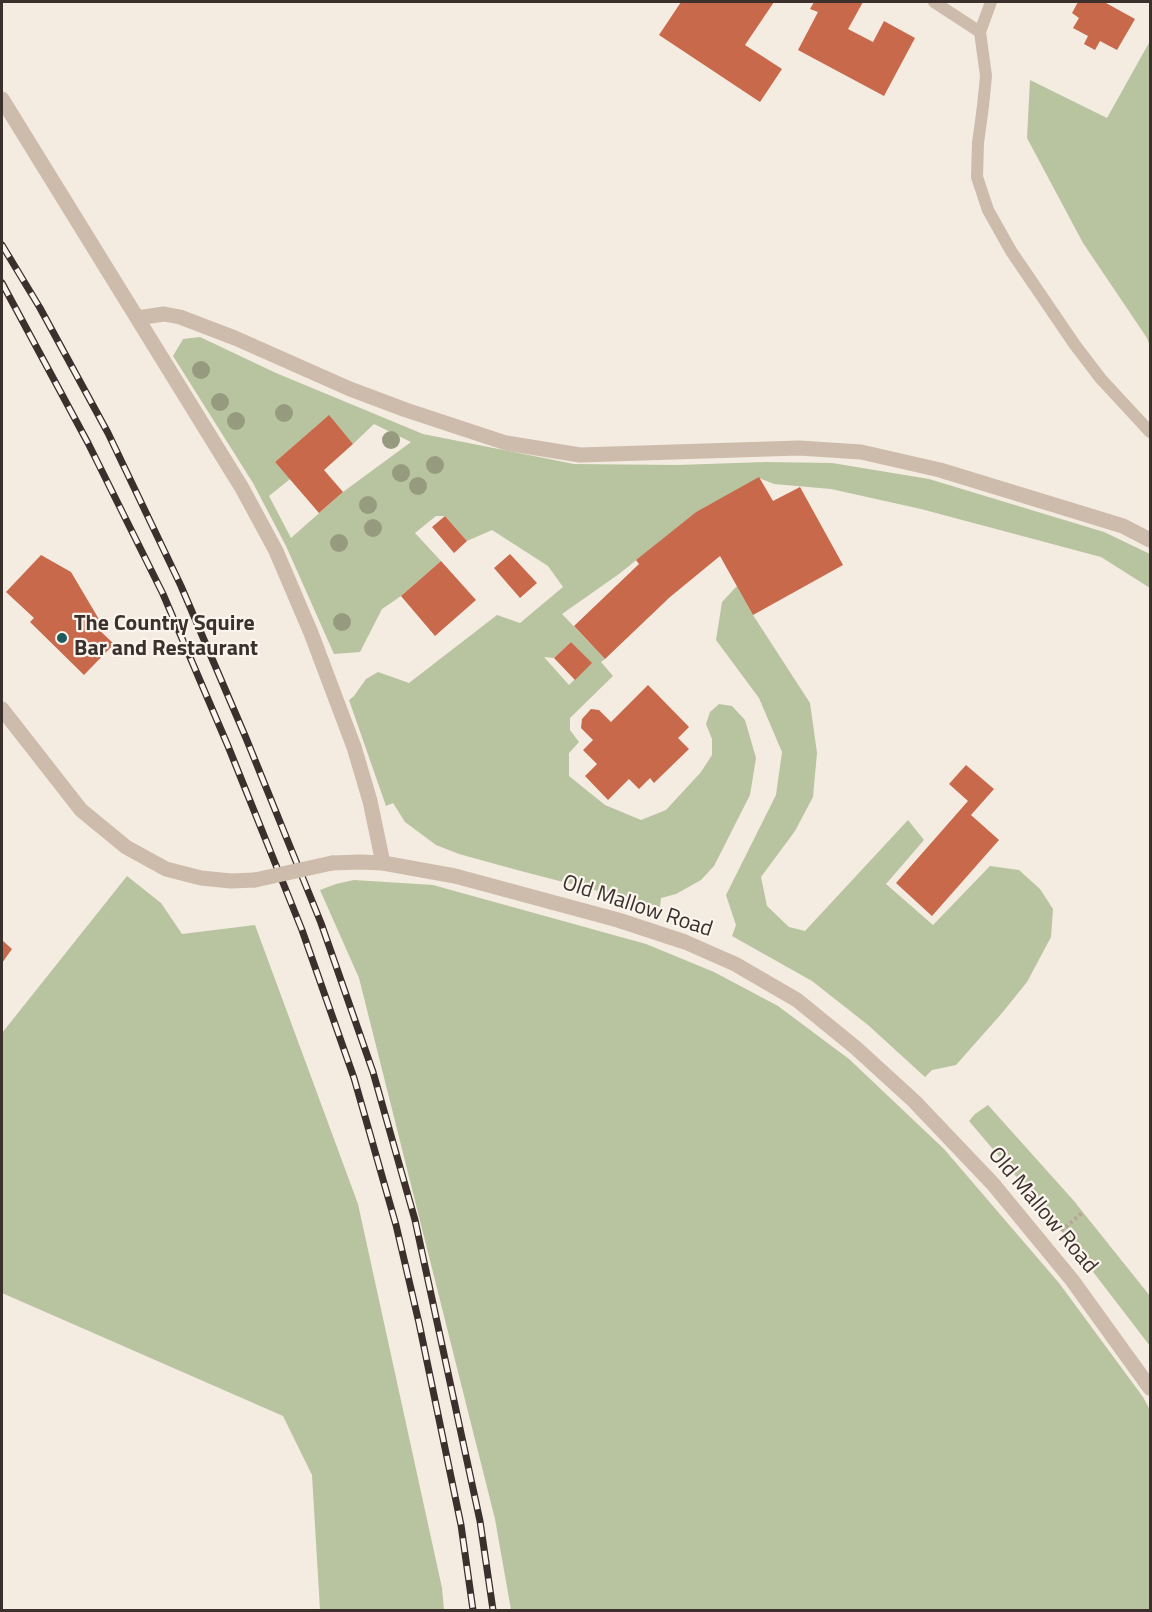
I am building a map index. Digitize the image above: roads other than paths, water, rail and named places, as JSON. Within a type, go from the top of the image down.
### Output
[{"type":"street","points":[[2,99],[242,488],[276,550],[311,633],[354,747],[370,801],[383,863]]},
{"type":"street","points":[[137,318],[164,314],[180,317],[235,338],[350,389],[506,443],[580,455],[799,448],[861,452],[940,470],[1123,526],[1150,540]]},
{"type":"street","name":"Old Mallow Road","points":[[2,709],[81,810],[126,847],[166,869],[201,878],[231,881],[255,880],[332,863],[360,862],[383,863],[455,876],[618,920],[685,942],[735,964],[797,1000],[856,1048],[914,1101],[993,1184],[1072,1280],[1150,1388]]},
{"type":"lane","points":[[934,2],[980,32]]},
{"type":"lane","points":[[991,2],[980,32],[986,76],[978,143],[977,177],[988,210],[1011,251],[1075,345],[1101,379],[1150,432]]},
{"type":"railway","points":[[2,245],[40,308],[108,433],[181,586],[321,923],[373,1072],[415,1220],[480,1521],[493,1610]]},
{"type":"railway","points":[[2,283],[88,443],[163,594],[228,746],[302,930],[354,1078],[396,1225],[461,1525],[473,1610]]},
{"type":"place","name":"The Country Squire Bar and Restaurant","points":[[62,638]]}]
